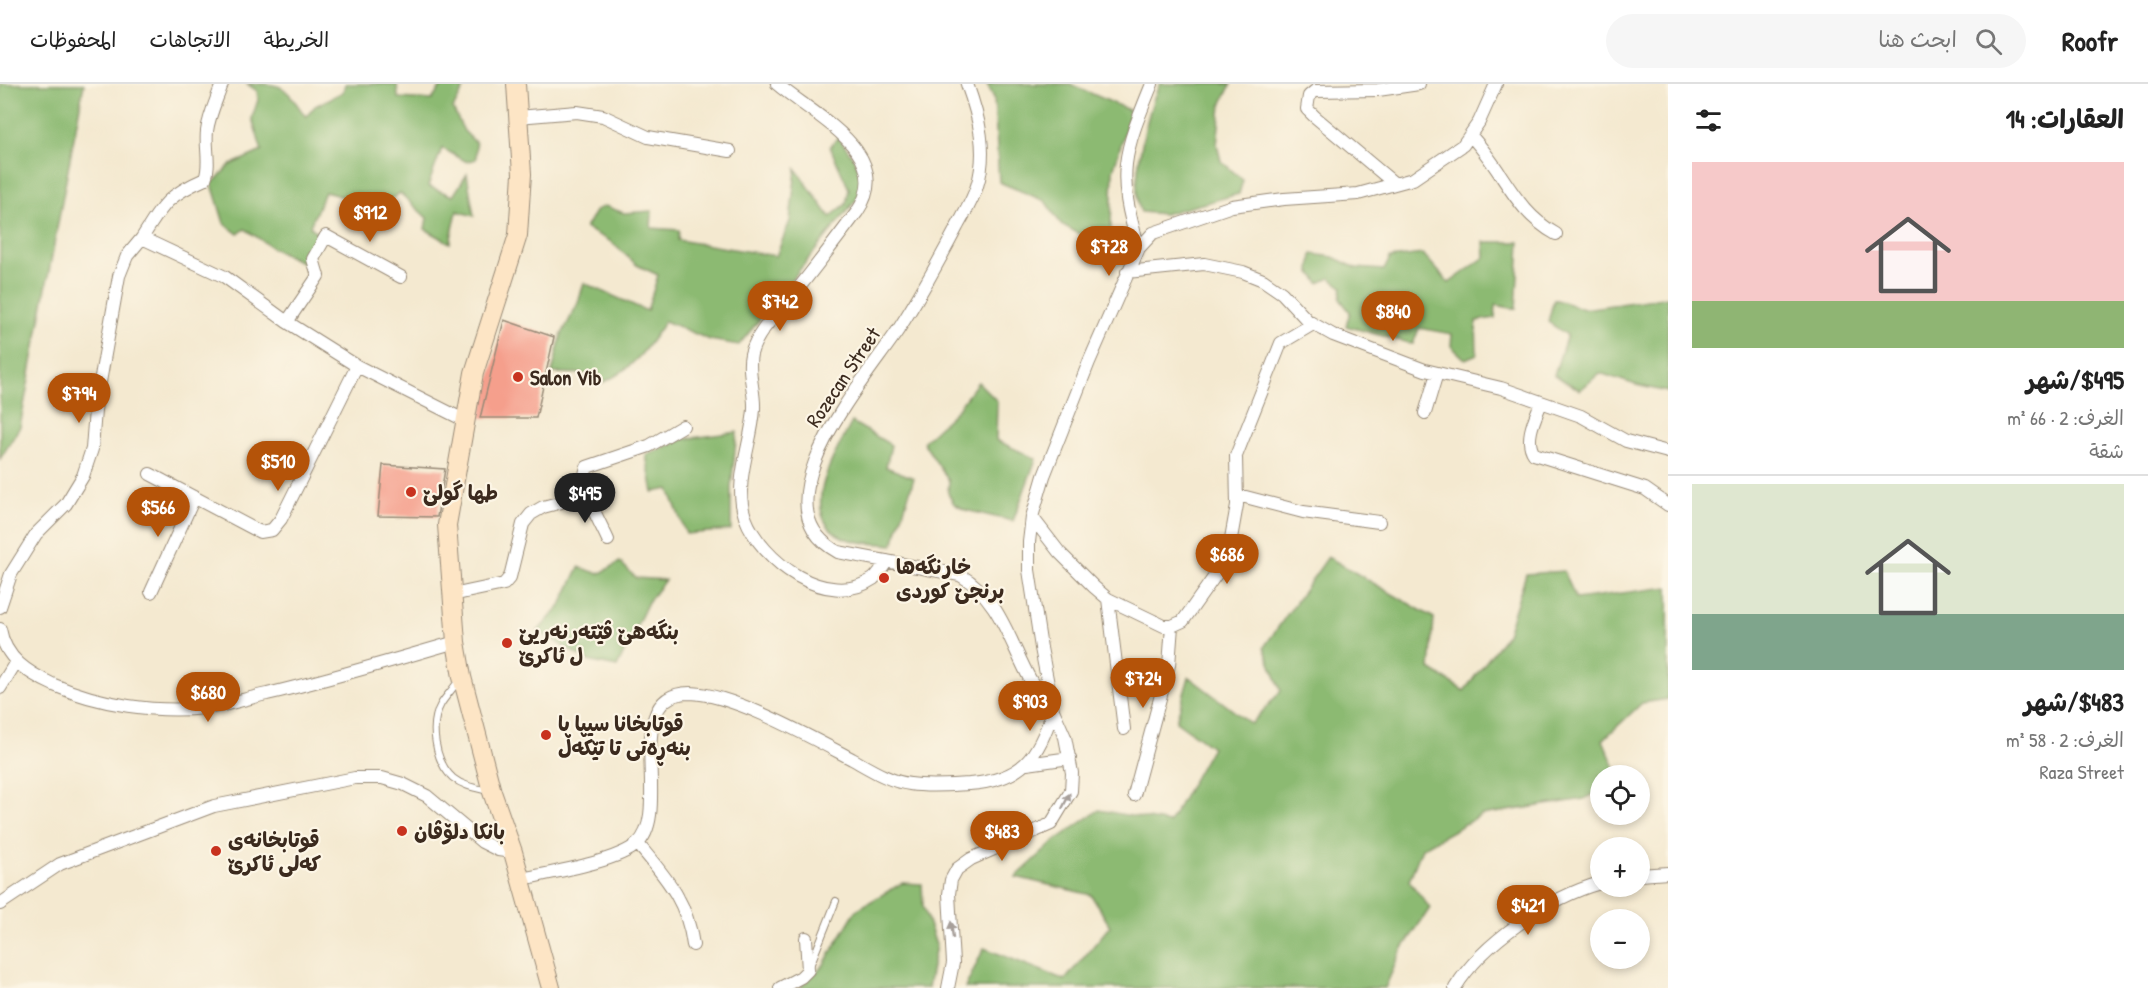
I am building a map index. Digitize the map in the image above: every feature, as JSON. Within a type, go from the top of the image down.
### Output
[{"type":"street","points":[[0,604],[10,574],[36,534],[66,504],[83,476],[92,449],[95,410],[119,276],[127,256],[142,238],[158,212],[177,191],[205,179],[210,169],[205,150],[207,128],[222,84]]},
{"type":"street","points":[[516,84],[522,174],[518,235],[474,372],[447,525],[456,642],[462,677],[492,792],[513,852],[551,988]]},
{"type":"street","points":[[777,84],[848,140],[861,156],[870,185],[866,199],[857,212],[768,323],[754,345],[751,356],[754,406],[741,484],[745,516],[765,550],[797,576],[822,586],[856,586],[874,578],[887,561]]},
{"type":"street","name":"Rozecan Street","points":[[967,84],[984,152],[977,188],[900,327],[836,418],[813,465],[806,505],[808,520],[815,535],[825,545],[838,552],[960,575],[976,584],[997,611],[1036,691],[1053,710]]},
{"type":"street","points":[[1139,248],[1126,204],[1123,173],[1131,136],[1152,84]]},
{"type":"street","points":[[1395,184],[1314,116],[1307,109],[1306,103],[1315,91],[1395,89],[1419,84]]},
{"type":"street","points":[[948,988],[953,963],[951,880],[957,869],[971,859],[1051,824],[1071,791],[1070,758],[1060,722],[1053,710],[1029,570],[1032,517],[1059,436],[1139,248],[1153,233],[1232,206],[1284,199],[1358,194],[1413,179],[1463,145],[1479,122],[1496,84]]},
{"type":"street","points":[[518,117],[577,112],[603,116],[648,137],[730,151]]},
{"type":"street","points":[[1470,135],[1504,177],[1521,207],[1539,225],[1556,234]]},
{"type":"street","points":[[287,322],[318,276],[313,259],[326,236],[400,278]]},
{"type":"street","points":[[142,238],[225,277],[287,322],[357,366],[464,420]]},
{"type":"street","points":[[1127,272],[1204,264],[1226,267],[1263,280],[1282,293],[1312,324],[1333,335],[1437,373],[1501,388],[1581,416],[1626,441],[1668,452]]},
{"type":"street","points":[[1032,517],[1059,552],[1108,599],[1155,622],[1172,626],[1182,621],[1222,566],[1235,527],[1238,495],[1235,470],[1237,450],[1281,343],[1312,324]]},
{"type":"street","points":[[150,474],[260,532],[272,530],[281,519],[357,366]]},
{"type":"street","points":[[1425,413],[1437,373]]},
{"type":"street","points":[[1541,403],[1530,441],[1530,448],[1534,454],[1645,489],[1668,505]]},
{"type":"street","points":[[608,540],[588,495],[585,472],[587,467],[649,446],[683,426]]},
{"type":"street","points":[[452,595],[504,584],[510,577],[524,524],[531,514],[543,507],[588,495]]},
{"type":"street","points":[[1238,495],[1303,512],[1379,522]]},
{"type":"street","points":[[151,592],[194,498]]},
{"type":"street","points":[[1108,599],[1124,729]]},
{"type":"street","points":[[1134,795],[1169,665],[1172,626]]},
{"type":"street","points":[[0,629],[2,642],[16,662],[33,676],[62,688],[123,706],[206,708],[326,680],[456,642]]},
{"type":"street","points":[[0,688],[16,662]]},
{"type":"street","points":[[521,879],[614,856],[638,844],[650,816],[652,728],[659,707],[670,696],[703,694],[734,704],[817,741],[886,777],[909,784],[951,785],[996,781],[1027,764],[1070,758]]},
{"type":"street","points":[[1027,764],[1046,735],[1053,710]]},
{"type":"street","points":[[0,904],[60,864],[214,806],[355,778],[382,778],[403,784],[427,796],[482,842],[498,850],[513,852]]},
{"type":"street","points":[[638,844],[674,888],[690,920],[693,945]]},
{"type":"street","points":[[1650,874],[1668,873]]},
{"type":"street","points":[[1455,988],[1462,976],[1521,922],[1557,899],[1590,887]]},
{"type":"street","points":[[780,988],[808,970],[806,938]]},
{"type":"lane","points":[[462,677],[441,704],[434,727],[436,744],[441,760],[452,777],[464,785],[492,792]]},
{"type":"lane","points":[[808,970],[836,901]]},
{"type":"green space","points":[[0,84],[84,84],[20,427],[0,459]]},
{"type":"green space","points":[[247,84],[283,88],[306,117],[315,106],[343,92],[345,84],[397,84],[398,98],[432,100],[443,84],[466,84],[453,109],[464,131],[476,143],[476,159],[467,162],[442,148],[428,186],[453,196],[467,174],[474,216],[457,211],[450,243],[425,229],[427,218],[400,193],[382,207],[325,192],[310,226],[317,233],[314,242],[317,245],[305,264],[274,249],[245,229],[238,234],[224,223],[212,184],[230,165],[262,151],[252,118],[258,100],[257,91]]},
{"type":"green space","points":[[987,84],[1070,84],[1131,111],[1113,171],[1110,251],[1061,224],[1045,201],[999,182],[994,98]]},
{"type":"green space","points":[[1160,84],[1231,84],[1221,105],[1217,145],[1221,161],[1243,180],[1239,194],[1164,214],[1141,212],[1138,201],[1138,168],[1145,129]]},
{"type":"green space","points":[[838,137],[853,157],[859,170],[860,195],[739,345],[710,340],[665,321],[637,358],[611,379],[599,384],[598,374],[552,373],[561,336],[578,303],[584,283],[647,311],[658,275],[637,265],[610,241],[585,228],[596,210],[605,206],[624,213],[652,211],[651,228],[679,230],[678,240],[776,256],[790,221],[796,169],[830,217],[846,204],[849,189],[830,147]]},
{"type":"green space","points":[[1484,242],[1520,242],[1516,309],[1496,305],[1495,318],[1476,321],[1477,354],[1465,359],[1451,346],[1452,334],[1419,328],[1413,344],[1346,326],[1350,312],[1340,299],[1342,287],[1330,278],[1319,283],[1310,271],[1312,254],[1333,257],[1356,268],[1384,270],[1390,258],[1423,254],[1449,283],[1485,257]]},
{"type":"green space","points":[[1668,297],[1668,392],[1636,385],[1600,373],[1580,390],[1554,375],[1567,335],[1548,322],[1554,299],[1584,309]]},
{"type":"green space","points":[[978,382],[997,401],[996,440],[1036,459],[1013,521],[965,510],[954,504],[948,493],[949,481],[923,442],[956,411]]},
{"type":"green space","points":[[852,422],[891,445],[886,467],[914,478],[893,545],[860,542],[842,537],[829,527],[822,514],[821,498],[824,482],[837,449]]},
{"type":"green space","points":[[737,432],[731,487],[731,530],[686,534],[669,489],[653,492],[646,455],[684,439]]},
{"type":"green space","points":[[1328,557],[1434,618],[1430,669],[1464,691],[1507,634],[1526,574],[1564,571],[1576,599],[1668,587],[1668,699],[1642,703],[1603,740],[1614,765],[1590,765],[1590,796],[1584,799],[1481,815],[1422,848],[1409,881],[1430,908],[1401,951],[1385,988],[965,988],[984,948],[1065,980],[1110,926],[1091,895],[1016,877],[1055,841],[1099,810],[1169,823],[1212,747],[1176,721],[1189,677],[1251,724],[1281,691],[1264,647]]},
{"type":"green space","points":[[620,562],[636,578],[665,580],[648,602],[617,667],[588,661],[538,631],[561,605],[579,567],[599,574]]},
{"type":"green space","points":[[902,883],[922,884],[923,906],[936,945],[928,988],[799,988],[823,966],[856,910]]},
{"type":"building","name":"Salon Vib","points":[[504,320],[554,337],[536,418],[480,418]]},
{"type":"building","name":"طها گولێ","points":[[383,465],[445,469],[437,517],[378,516]]},
{"type":"place","name":"Salon Vib","points":[[518,377]]},
{"type":"place","name":"طها گولێ","points":[[411,492]]},
{"type":"place","name":"خارنگەها برنجێ کوردی","points":[[884,578]]},
{"type":"place","name":"بنگەهێ ڤێتەرنەریێ ل ئاکرێ","points":[[507,643]]},
{"type":"place","name":"قوتابخانا سیپا یا بنەڕەتی تا تێکەڵ","points":[[546,735]]},
{"type":"place","name":"بانکا دلۆڤان","points":[[402,831]]},
{"type":"place","name":"قوتابخانەی کەلی ئاکرێ","points":[[216,851]]}]
